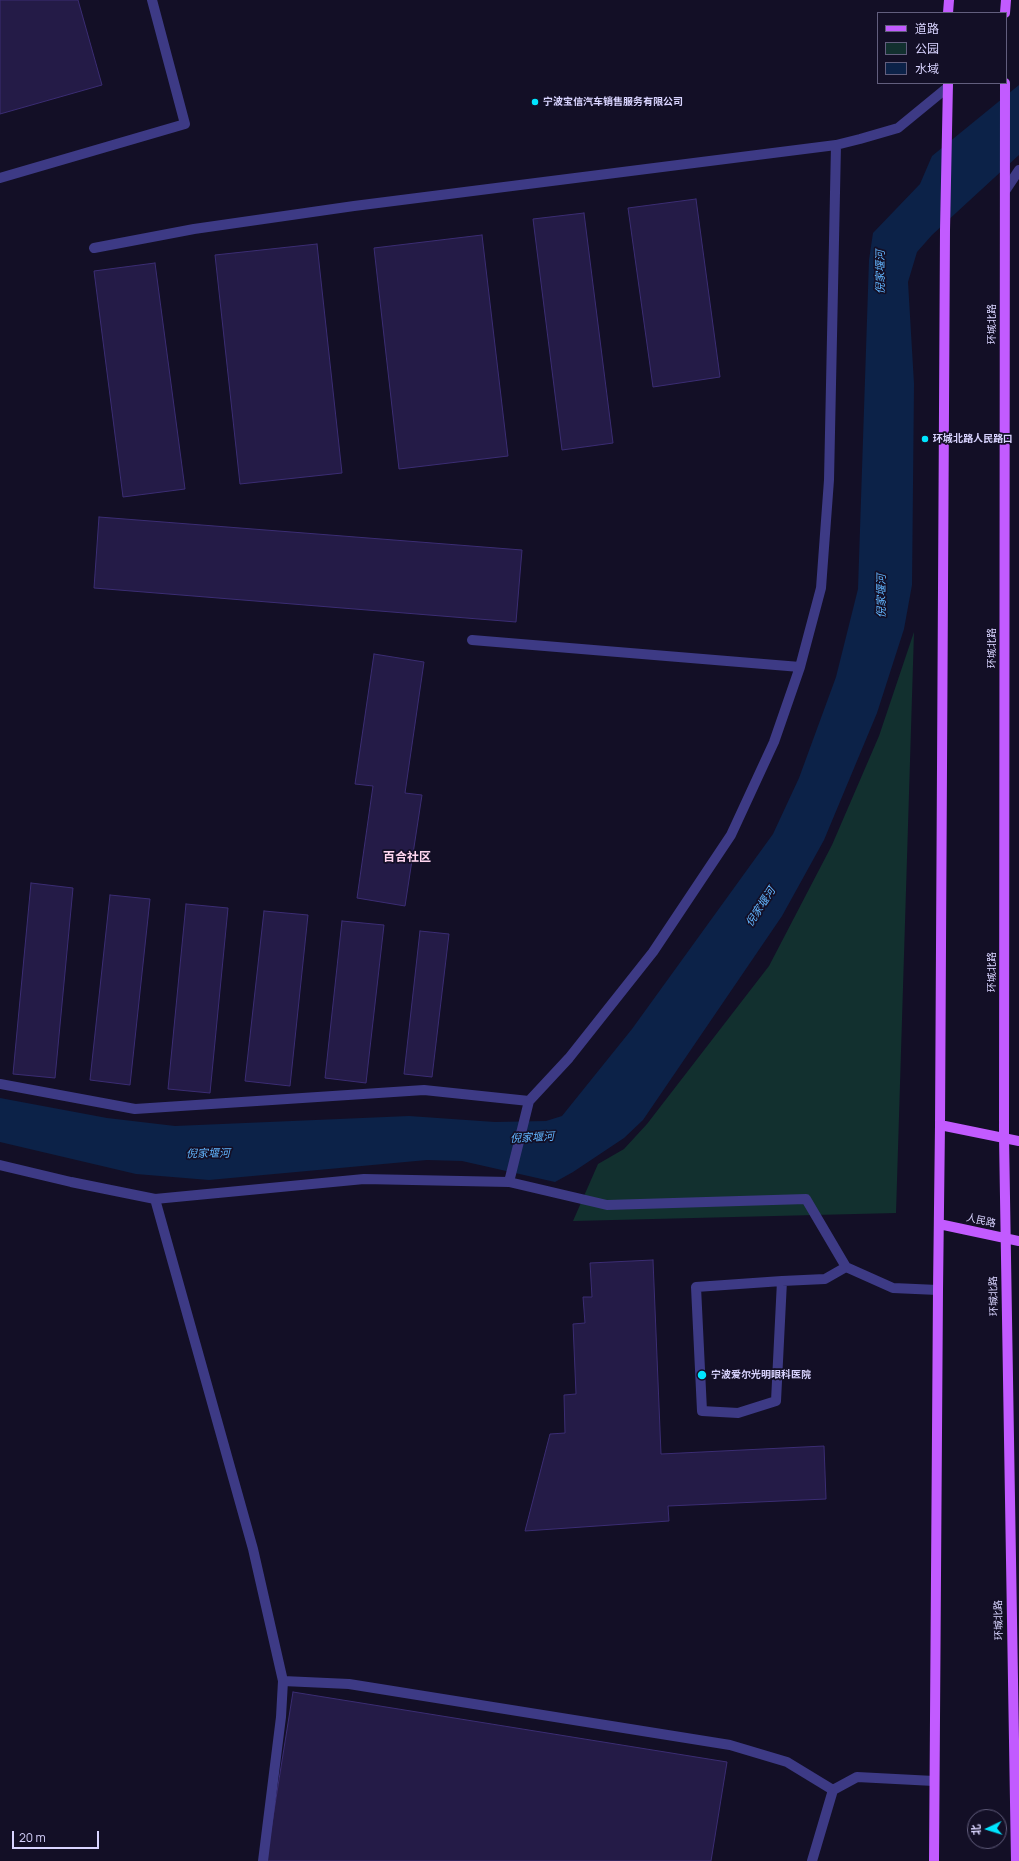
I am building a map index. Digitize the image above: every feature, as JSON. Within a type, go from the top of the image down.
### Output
[{"type":"main road","points":[[948,12],[949,0]]},
{"type":"main road","points":[[1005,12],[1006,0]]},
{"type":"main road","name":"环城北路","points":[[1005,84],[1004,1137],[1016,1861]]},
{"type":"main road","points":[[934,1861],[945,230],[948,85]]},
{"type":"main road","points":[[940,1124],[1019,1141]]},
{"type":"main road","name":"人民路","points":[[939,1224],[1019,1241]]},
{"type":"street","points":[[0,178],[185,124],[152,0]]},
{"type":"street","points":[[94,248],[194,229],[354,206],[836,145],[860,140],[898,128],[948,85]]},
{"type":"street","points":[[509,1181],[529,1102],[569,1058],[653,952],[732,835],[774,742],[800,666],[821,588],[829,480],[836,145]]},
{"type":"street","points":[[1004,192],[1019,170]]},
{"type":"street","points":[[472,640],[800,666]]},
{"type":"street","points":[[0,1084],[135,1109],[424,1090],[529,1102]]},
{"type":"street","points":[[0,1165],[71,1182],[155,1199],[364,1179],[509,1181],[607,1205],[806,1199],[846,1267],[893,1288],[938,1290]]},
{"type":"street","points":[[155,1199],[253,1549],[282,1681],[281,1717],[263,1861]]},
{"type":"street","points":[[782,1281],[776,1400],[738,1413],[702,1411],[696,1287],[782,1281],[825,1279],[846,1267]]},
{"type":"street","points":[[282,1681],[349,1684],[730,1745],[787,1762],[833,1790]]},
{"type":"street","points":[[812,1861],[833,1790],[857,1777],[934,1781]]},
{"type":"green space","points":[[914,632],[896,1213],[573,1221],[598,1164],[624,1149],[647,1124],[769,966],[832,845],[879,736]]},
{"type":"water","name":"倪家堰河","points":[[1019,85],[1019,155],[932,235],[917,252],[908,282],[914,384],[912,585],[904,629],[877,713],[824,840],[782,916],[643,1120],[624,1138],[573,1172],[555,1182],[462,1161],[427,1160],[209,1180],[136,1174],[0,1142],[0,1098],[107,1118],[175,1126],[409,1116],[495,1122],[546,1121],[562,1116],[632,1029],[773,834],[799,778],[836,677],[858,589],[869,260],[873,233],[920,184],[932,156]]},
{"type":"building","points":[[0,0],[78,0],[102,85],[0,114]]},
{"type":"building","points":[[696,199],[720,377],[653,387],[628,208]]},
{"type":"building","points":[[584,213],[613,443],[562,450],[533,219]]},
{"type":"building","points":[[482,235],[508,456],[399,469],[374,248]]},
{"type":"building","points":[[317,244],[342,473],[240,484],[215,255]]},
{"type":"building","points":[[155,263],[185,489],[123,497],[94,271]]},
{"type":"building","points":[[99,517],[522,550],[516,622],[94,588]]},
{"type":"building","points":[[374,654],[424,662],[405,793],[422,795],[405,906],[357,898],[373,786],[355,784]]},
{"type":"building","points":[[31,883],[73,888],[55,1078],[13,1074]]},
{"type":"building","points":[[110,895],[150,899],[130,1085],[90,1080]]},
{"type":"building","points":[[186,904],[228,908],[210,1093],[168,1089]]},
{"type":"building","points":[[264,911],[308,915],[290,1086],[245,1081]]},
{"type":"building","points":[[342,921],[384,925],[366,1083],[325,1078]]},
{"type":"building","points":[[420,931],[449,934],[432,1077],[404,1074]]},
{"type":"building","points":[[653,1260],[661,1454],[824,1446],[826,1499],[668,1506],[669,1521],[525,1531],[550,1434],[565,1433],[564,1395],[576,1394],[573,1324],[585,1323],[583,1297],[592,1297],[590,1263]]},
{"type":"building","points":[[293,1692],[727,1762],[711,1861],[266,1861]]},
{"type":"place","name":"宁波宝信汽车销售服务有限公司","points":[[535,102]]},
{"type":"place","name":"环城北路人民路口","points":[[925,439]]},
{"type":"place","name":"宁波爱尔光明眼科医院","points":[[702,1375]]},
{"type":"district","name":"百合社区","points":[[407,858]]}]
